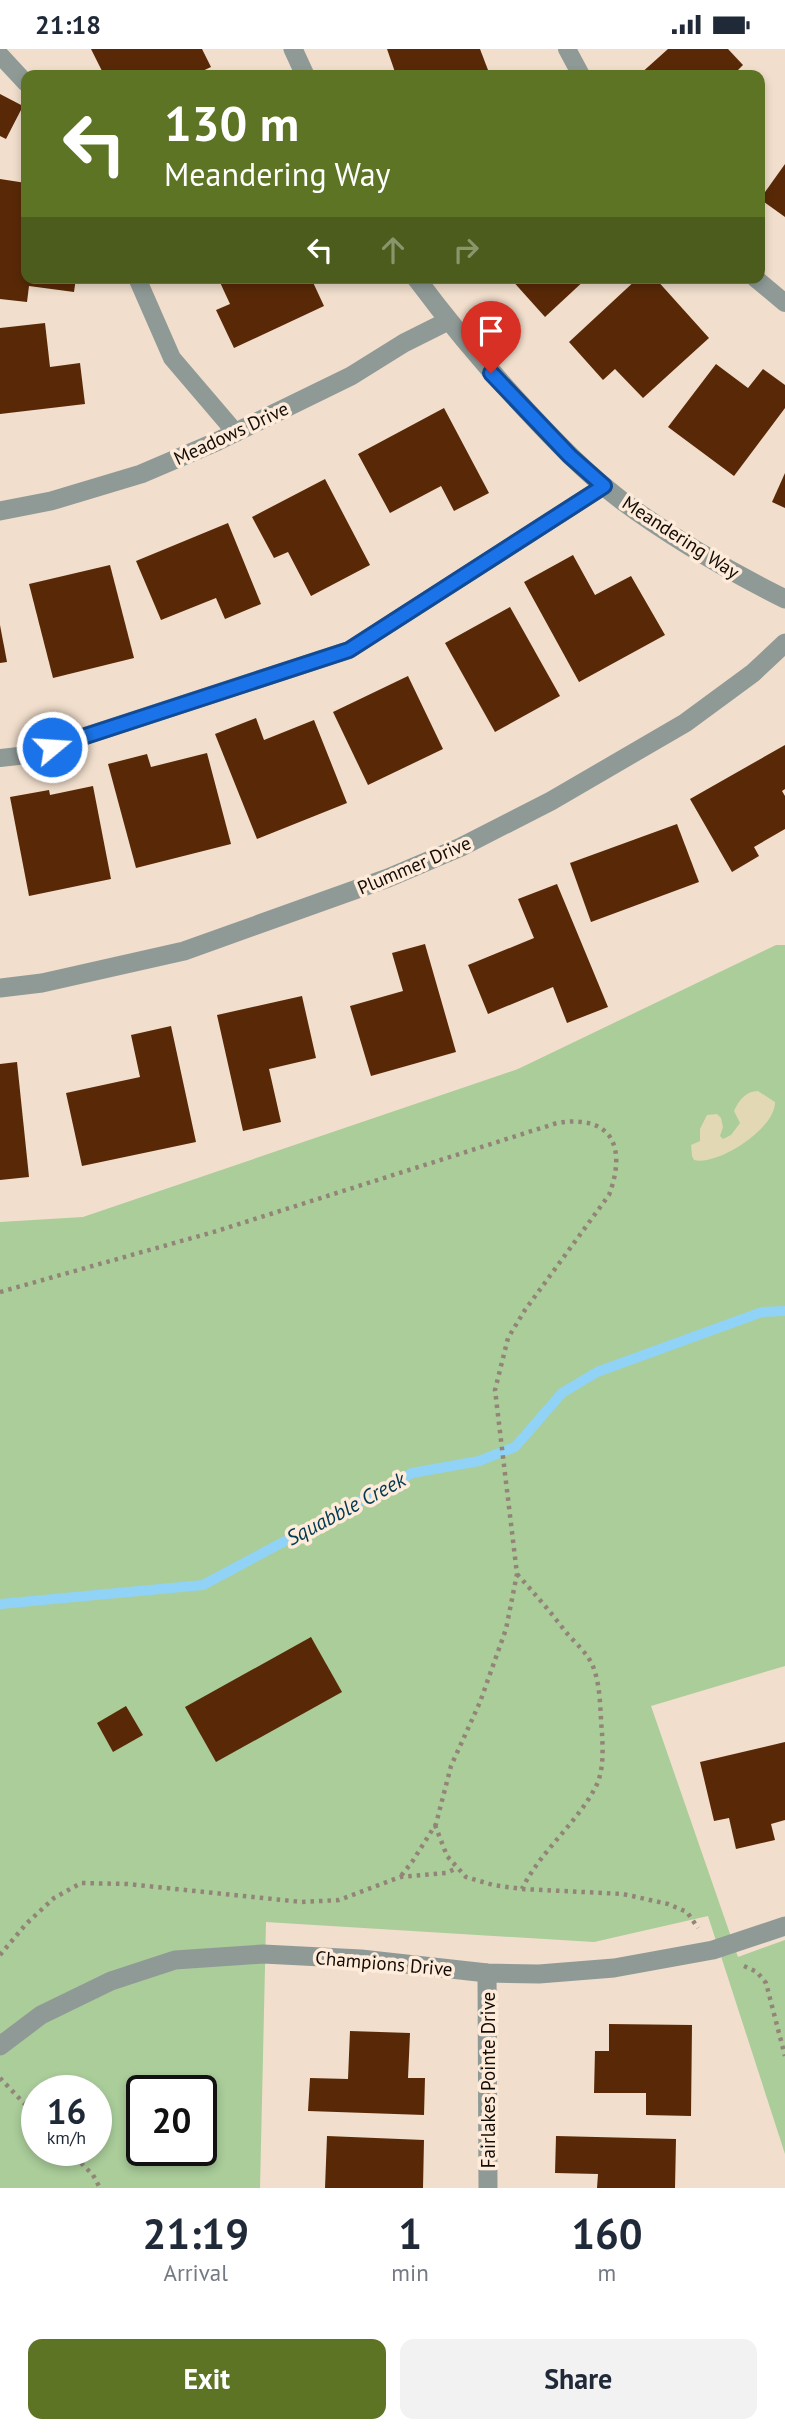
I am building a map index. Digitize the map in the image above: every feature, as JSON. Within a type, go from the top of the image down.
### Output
[{"type":"street","points":[[293,49],[303,70]]},
{"type":"street","name":"Meandering Way","points":[[420,284],[491,373],[570,456],[604,486],[670,534],[785,599]]},
{"type":"street","name":"Meadows Drive","points":[[0,511],[51,501],[141,474],[236,433],[351,376],[404,343],[448,321]]},
{"type":"street","name":"Plummer Drive","points":[[0,988],[42,983],[184,951],[388,878],[461,847],[551,801],[685,723],[753,673],[785,643]]},
{"type":"street","name":"Champions Drive","points":[[0,2046],[41,2015],[111,1981],[175,1960],[263,1954],[361,1959],[487,1973],[539,1974],[614,1968],[713,1950],[785,1926]]},
{"type":"street","name":"Fairlakes Pointe Drive","points":[[487,1973],[488,2188]]},
{"type":"lane","points":[[567,49],[578,70]]},
{"type":"lane","points":[[0,55],[21,78]]},
{"type":"lane","points":[[140,284],[172,358],[236,433]]},
{"type":"lane","points":[[762,284],[785,303]]},
{"type":"lane","points":[[0,758],[27,755],[349,650],[604,486]]},
{"type":"path","points":[[0,1292],[217,1231],[557,1123],[592,1122],[607,1131],[617,1164],[609,1195],[525,1310],[508,1338],[495,1390],[517,1574],[506,1629],[480,1702],[451,1766],[435,1825],[400,1877]]},
{"type":"path","points":[[517,1574],[542,1600],[594,1667],[603,1745],[602,1770],[596,1787],[583,1808],[529,1875],[522,1889]]},
{"type":"path","points":[[435,1825],[441,1845],[466,1877],[493,1885],[522,1889],[623,1894],[668,1904],[687,1912],[713,1950],[757,1972],[766,1983],[785,2056]]},
{"type":"path","points":[[0,1955],[26,1924],[54,1898],[82,1883],[127,1884],[302,1902],[339,1900],[400,1877],[446,1873],[457,1868]]},
{"type":"path","points":[[0,2078],[21,2100]]},
{"type":"path","points":[[84,2166],[100,2188]]},
{"type":"green space","points":[[776,945],[785,945],[785,1666],[651,1706],[738,1957],[785,1940],[785,2154],[708,1916],[594,1942],[266,1922],[260,2188],[0,2188],[0,1222],[83,1217],[518,1069]]},
{"type":"sand","points":[[758,1091],[775,1102],[773,1112],[766,1123],[744,1143],[730,1151],[717,1157],[694,1160],[691,1145],[700,1141],[700,1129],[707,1115],[717,1114],[721,1118],[723,1127],[720,1136],[723,1139],[731,1135],[740,1123],[734,1111],[741,1100],[746,1094]]},
{"type":"building","points":[[91,49],[202,49],[211,67],[205,70],[102,70]]},
{"type":"building","points":[[387,49],[480,49],[488,70],[394,70]]},
{"type":"building","points":[[668,49],[728,49],[743,65],[738,70],[645,70]]},
{"type":"building","points":[[0,94],[21,105],[21,110],[6,139],[0,136]]},
{"type":"building","points":[[785,164],[785,217],[765,203],[765,192]]},
{"type":"building","points":[[0,179],[21,182],[21,284],[75,284],[74,292],[29,286],[27,302],[0,299]]},
{"type":"building","points":[[221,284],[314,284],[324,306],[234,348],[216,310],[230,304]]},
{"type":"building","points":[[515,284],[581,284],[545,317]]},
{"type":"building","points":[[632,284],[660,284],[709,338],[643,398],[615,369],[603,380],[569,342]]},
{"type":"building","points":[[45,323],[50,367],[80,363],[85,404],[0,414],[0,328]]},
{"type":"building","points":[[716,364],[748,388],[763,369],[785,385],[785,408],[734,476],[668,427]]},
{"type":"building","points":[[444,408],[489,493],[454,511],[441,486],[390,513],[358,454]]},
{"type":"building","points":[[785,473],[785,508],[772,502]]},
{"type":"building","points":[[325,479],[370,565],[311,596],[288,552],[274,558],[252,517]]},
{"type":"building","points":[[228,523],[261,604],[225,619],[216,598],[161,620],[136,561]]},
{"type":"building","points":[[573,555],[595,595],[631,576],[665,635],[579,682],[524,582]]},
{"type":"building","points":[[110,565],[134,658],[53,678],[29,584]]},
{"type":"building","points":[[510,607],[560,696],[495,732],[445,643]]},
{"type":"building","points":[[0,625],[7,662],[0,663]]},
{"type":"building","points":[[408,676],[443,749],[368,785],[333,712]]},
{"type":"building","points":[[256,718],[264,740],[314,720],[347,803],[257,839],[215,734]]},
{"type":"building","points":[[785,745],[785,789],[782,791],[785,796],[785,829],[754,847],[759,856],[732,872],[690,799]]},
{"type":"building","points":[[207,753],[231,844],[136,868],[108,764],[147,754],[151,767]]},
{"type":"building","points":[[93,786],[111,879],[29,896],[10,797],[49,790],[50,795]]},
{"type":"building","points":[[677,824],[699,882],[591,922],[570,863]]},
{"type":"building","points":[[557,884],[608,1007],[567,1023],[553,987],[488,1014],[468,965],[534,938],[518,899]]},
{"type":"building","points":[[425,944],[456,1052],[371,1076],[350,1006],[403,991],[392,953]]},
{"type":"building","points":[[302,996],[316,1058],[269,1069],[281,1122],[243,1131],[217,1015]]},
{"type":"building","points":[[171,1026],[196,1142],[82,1166],[66,1093],[140,1077],[131,1035]]},
{"type":"building","points":[[17,1062],[29,1177],[0,1180],[0,1064]]},
{"type":"building","points":[[311,1637],[342,1692],[216,1762],[185,1707]]},
{"type":"building","points":[[126,1706],[143,1735],[113,1752],[97,1723]]},
{"type":"building","points":[[785,1742],[785,1820],[771,1824],[775,1840],[736,1849],[729,1818],[714,1821],[700,1762]]},
{"type":"building","points":[[609,2024],[692,2025],[691,2116],[646,2115],[646,2093],[594,2093],[595,2051],[609,2051]]},
{"type":"building","points":[[350,2031],[410,2033],[408,2078],[425,2078],[424,2115],[308,2111],[310,2078],[348,2079]]},
{"type":"building","points":[[327,2136],[424,2140],[423,2188],[325,2188]]},
{"type":"building","points":[[556,2136],[676,2139],[675,2188],[597,2188],[598,2174],[555,2173]]},
{"type":"waterway","name":"Squabble Creek","points":[[0,1604],[203,1585],[412,1473],[479,1461],[515,1447],[562,1393],[597,1372],[762,1312],[785,1311]]},
{"type":"route","points":[[52,747],[349,650],[604,486],[570,456],[491,373]]}]
